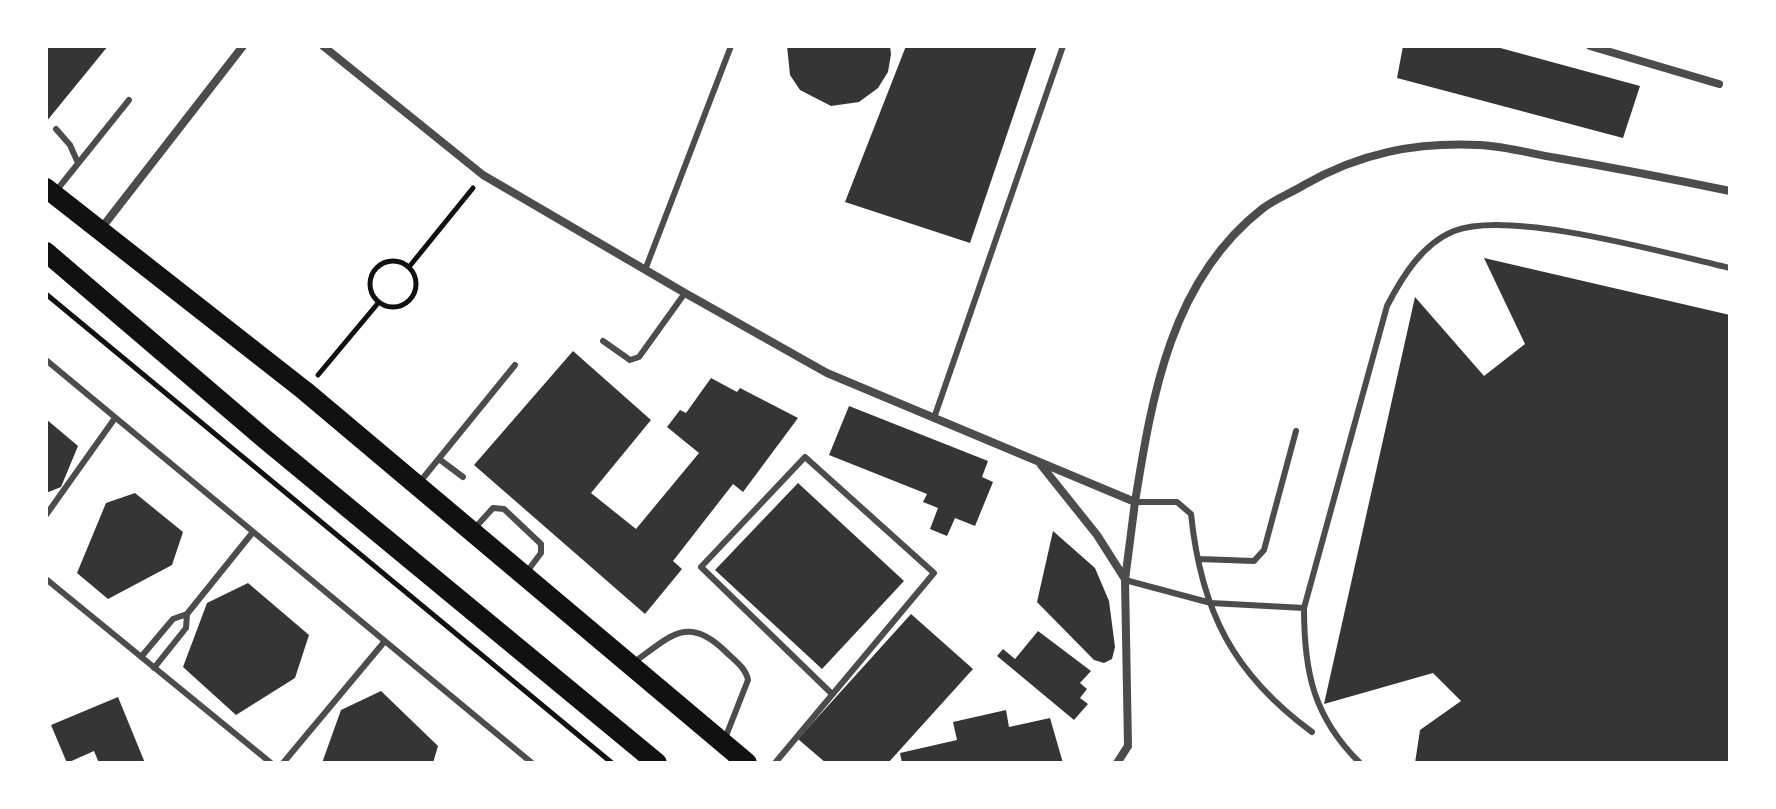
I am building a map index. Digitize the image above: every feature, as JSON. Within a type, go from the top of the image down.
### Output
[{"type":"main road","points":[[50,191],[305,391],[747,763]]},
{"type":"main road","points":[[46,252],[266,440],[657,763]]},
{"type":"street","points":[[100,230],[243,46]]},
{"type":"street","points":[[323,46],[483,175],[645,271],[827,373],[1135,502]]},
{"type":"street","points":[[1590,46],[1719,84]]},
{"type":"street","points":[[1117,763],[1128,746],[1125,580],[1154,395],[1178,321],[1196,285],[1226,244],[1263,208],[1364,156],[1407,148],[1482,145],[1730,191]]},
{"type":"street","points":[[1038,461],[1097,535],[1125,580]]},
{"type":"lane","points":[[645,271],[731,46]]},
{"type":"lane","points":[[934,418],[959,355],[1063,46]]},
{"type":"lane","points":[[50,191],[78,163],[129,100]]},
{"type":"lane","points":[[56,129],[70,145],[78,163]]},
{"type":"lane","points":[[1360,763],[1322,713],[1311,687],[1304,655],[1304,608],[1387,306],[1407,266],[1454,231],[1498,224],[1588,236],[1730,268]]},
{"type":"lane","points":[[603,341],[630,360],[639,357],[685,293]]},
{"type":"lane","points":[[46,360],[532,763]]},
{"type":"lane","points":[[417,486],[515,365]]},
{"type":"lane","points":[[46,515],[115,418]]},
{"type":"lane","points":[[1199,559],[1254,561],[1264,550],[1296,431]]},
{"type":"lane","points":[[775,763],[934,573],[805,457],[701,567],[831,693]]},
{"type":"lane","points":[[439,459],[463,477]]},
{"type":"lane","points":[[1135,502],[1177,502],[1191,514],[1199,559],[1223,635],[1246,675],[1275,705],[1312,732]]},
{"type":"lane","points":[[472,531],[493,508],[504,509],[541,544],[541,553],[524,576]]},
{"type":"lane","points":[[141,657],[173,619],[187,614],[253,532]]},
{"type":"lane","points":[[46,579],[271,763]]},
{"type":"lane","points":[[1125,580],[1211,603],[1304,608]]},
{"type":"lane","points":[[154,668],[186,628],[187,614]]},
{"type":"lane","points":[[630,665],[680,632],[698,630],[713,639],[742,668],[748,680],[723,743]]},
{"type":"lane","points":[[283,763],[385,641]]},
{"type":"path","points":[[409,267],[483,175]]},
{"type":"path","points":[[393,260],[409,267],[416,285],[411,299],[397,307],[379,302],[370,285],[375,270],[393,260]]},
{"type":"path","points":[[46,294],[612,763]]},
{"type":"path","points":[[312,382],[379,302]]},
{"type":"building","points":[[46,46],[108,46],[46,122]]},
{"type":"building","points":[[787,46],[890,46],[891,54],[888,72],[878,88],[859,102],[831,106],[800,90],[790,75]]},
{"type":"building","points":[[906,46],[1037,46],[970,243],[845,202]]},
{"type":"building","points":[[1403,46],[1493,46],[1640,86],[1623,138],[1397,78]]},
{"type":"building","points":[[1484,258],[1730,315],[1730,763],[1415,763],[1420,730],[1461,701],[1433,673],[1324,704],[1415,297],[1484,376],[1525,344]]},
{"type":"building","points":[[573,351],[651,420],[591,493],[636,529],[699,453],[667,427],[680,410],[686,413],[711,378],[737,392],[740,388],[798,418],[743,492],[733,484],[673,561],[682,569],[645,614],[474,465]]},
{"type":"building","points":[[849,406],[988,461],[982,477],[993,482],[975,526],[955,518],[947,536],[930,529],[938,508],[923,502],[927,494],[829,455]]},
{"type":"building","points":[[46,419],[78,446],[61,487],[46,493]]},
{"type":"building","points":[[798,483],[904,581],[822,669],[715,570]]},
{"type":"building","points":[[135,493],[183,532],[172,565],[108,599],[77,573],[106,503]]},
{"type":"building","points":[[1053,531],[1095,568],[1109,601],[1115,647],[1112,659],[1104,663],[1094,660],[1037,602]]},
{"type":"building","points":[[248,583],[309,635],[295,678],[236,715],[183,667],[207,603]]},
{"type":"building","points":[[911,614],[973,669],[888,763],[826,763],[798,739]]},
{"type":"building","points":[[1038,631],[1091,671],[1080,683],[1087,689],[1080,698],[1088,704],[1074,720],[997,656],[1003,649],[1015,659]]},
{"type":"building","points":[[381,691],[438,746],[433,763],[322,763],[341,710]]},
{"type":"building","points":[[118,697],[145,763],[99,763],[94,751],[67,763],[51,725]]},
{"type":"building","points":[[1006,710],[1009,727],[1050,718],[1063,763],[902,763],[900,753],[957,740],[953,722]]}]
